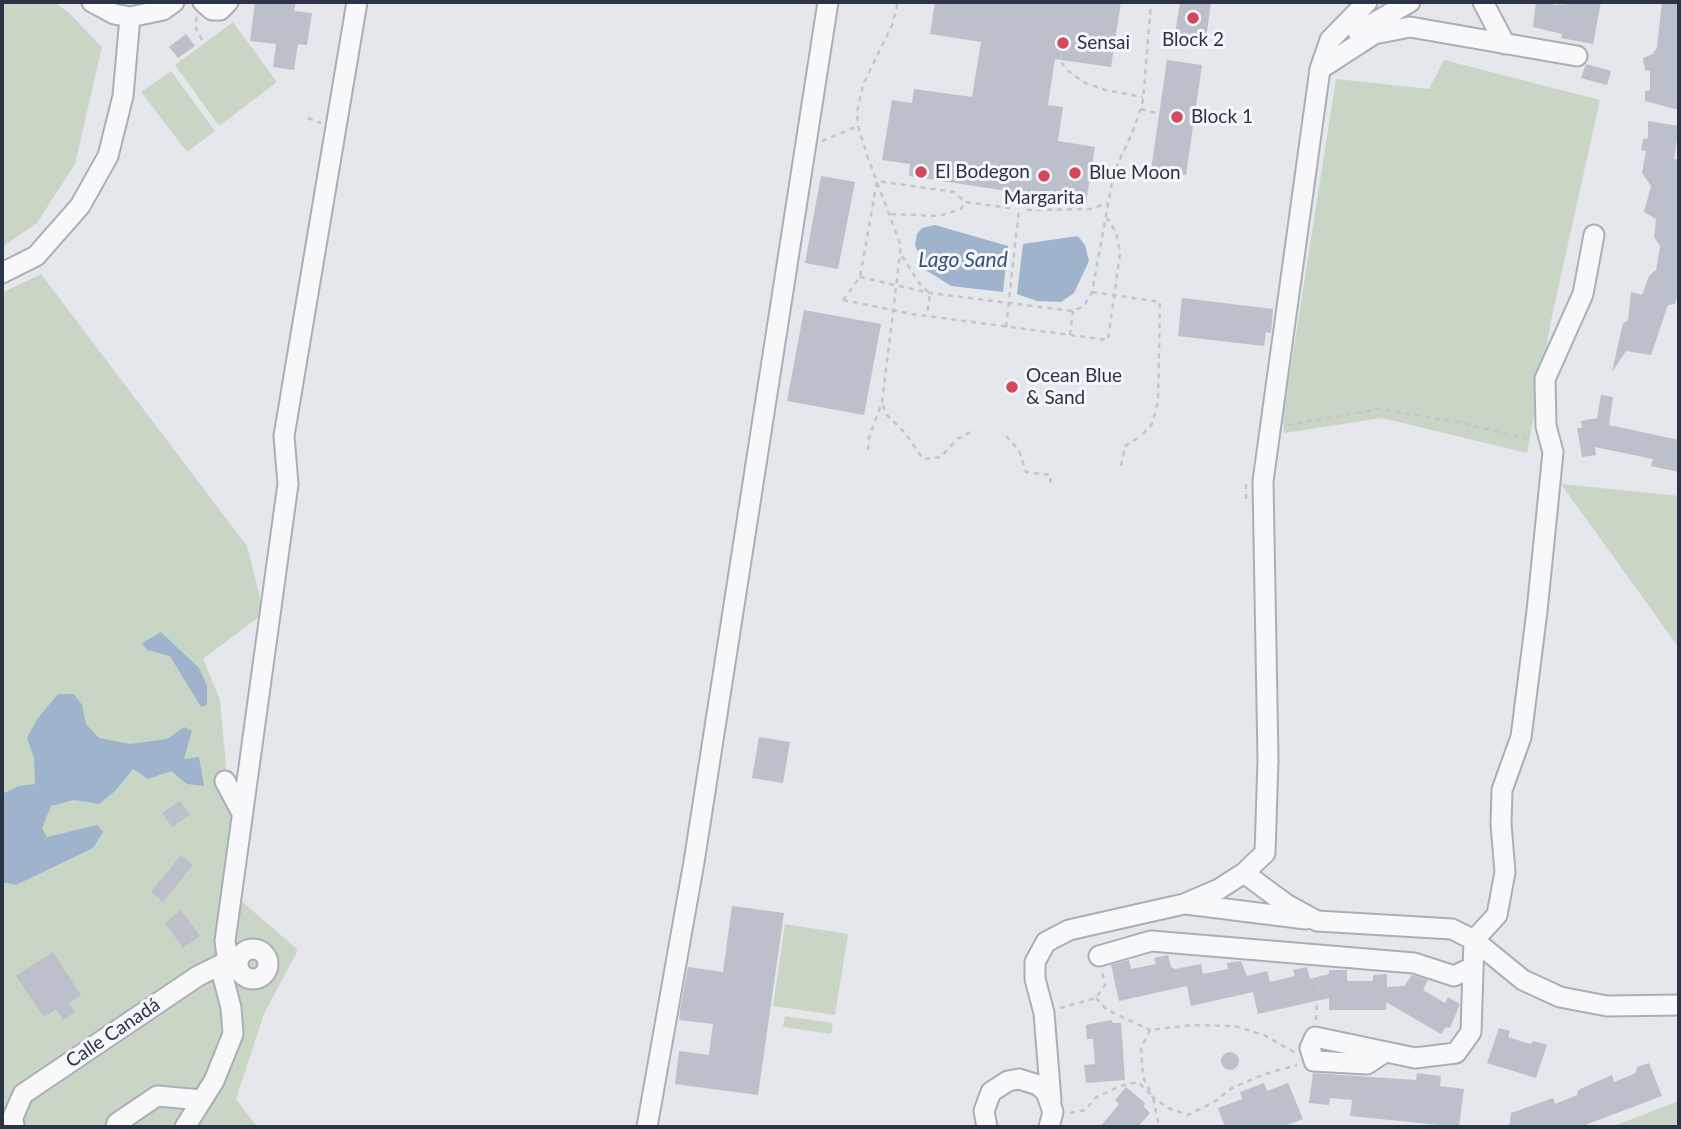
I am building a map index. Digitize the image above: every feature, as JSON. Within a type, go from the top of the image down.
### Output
[{"type":"street","points":[[92,2],[114,14],[130,17],[163,10],[174,2]]},
{"type":"street","points":[[203,4],[212,10],[220,10],[228,2]]},
{"type":"street","points":[[185,1127],[202,1100],[233,1034],[225,941],[288,484],[284,436],[357,2]]},
{"type":"street","points":[[647,1126],[694,862],[828,2]]},
{"type":"street","points":[[1051,1119],[1044,1013],[1035,979],[1035,962],[1046,942],[1069,930],[1184,904],[1219,889],[1244,873],[1265,853],[1268,760],[1263,481],[1320,69],[1331,40],[1367,2]]},
{"type":"street","points":[[1320,69],[1348,37],[1410,2]]},
{"type":"street","points":[[1483,2],[1505,44]]},
{"type":"street","points":[[2,274],[36,256],[80,206],[108,156],[122,96],[130,17]]},
{"type":"street","points":[[1320,69],[1374,34],[1410,27],[1577,56]]},
{"type":"street","points":[[1313,1049],[1369,1046],[1382,1054],[1415,1058],[1456,1053],[1471,1032],[1474,940],[1497,915],[1505,872],[1501,824],[1502,790],[1523,724],[1552,466],[1543,399],[1545,379],[1583,294],[1594,235]]},
{"type":"street","points":[[225,780],[242,813]]},
{"type":"street","points":[[1244,873],[1286,904],[1317,920]]},
{"type":"street","points":[[1184,904],[1317,920],[1452,929],[1474,940],[1523,979],[1560,997],[1607,1006],[1679,1005]]},
{"type":"street","points":[[1099,956],[1151,941],[1414,964],[1454,976],[1473,967]]},
{"type":"street","name":"Calle Canadá","points":[[14,1127],[13,1116],[23,1094],[228,963]]},
{"type":"street","points":[[1029,1081],[1047,1055]]},
{"type":"street","points":[[984,1125],[986,1101],[999,1085],[1008,1081],[1029,1081],[1038,1085],[1051,1119]]},
{"type":"street","points":[[116,1127],[117,1123],[157,1096],[202,1100]]},
{"type":"street","points":[[641,1127],[654,1127]]},
{"type":"path","points":[[898,2],[892,25],[863,85],[858,126],[891,214],[901,255],[921,286],[930,293]]},
{"type":"path","points":[[860,277],[930,293],[1073,311],[1084,306],[1092,292],[1114,172],[1141,109],[1151,2]]},
{"type":"path","points":[[203,4],[195,26],[204,44]]},
{"type":"path","points":[[1062,54],[1060,60],[1066,69],[1083,82],[1105,90],[1143,97]]},
{"type":"path","points":[[1141,109],[1156,113]]},
{"type":"path","points":[[805,149],[858,126]]},
{"type":"path","points":[[877,181],[954,192],[965,202],[1010,208]]},
{"type":"path","points":[[877,181],[860,277],[843,300],[927,316],[1108,340],[1117,296],[1120,244],[1106,216]]},
{"type":"path","points":[[891,214],[939,216],[961,209],[965,202]]},
{"type":"path","points":[[1027,210],[1090,209],[1108,203]]},
{"type":"path","points":[[1006,327],[1019,209]]},
{"type":"path","points":[[868,450],[869,438],[882,402],[901,255]]},
{"type":"path","points":[[1092,292],[1160,302],[1158,402],[1152,424],[1125,446],[1121,466]]},
{"type":"path","points":[[927,316],[930,293]]},
{"type":"path","points":[[1070,335],[1073,311]]},
{"type":"path","points":[[882,402],[886,414],[905,433],[923,459],[941,457],[957,439],[975,430]]},
{"type":"path","points":[[1271,428],[1379,409],[1550,442]]},
{"type":"path","points":[[1006,436],[1019,450],[1026,472],[1051,475],[1050,484]]},
{"type":"path","points":[[1044,1013],[1096,998],[1105,985],[1099,956]]},
{"type":"path","points":[[1313,1049],[1318,985],[1326,957]]},
{"type":"path","points":[[1096,998],[1107,1010],[1150,1030],[1192,1025],[1234,1026],[1264,1035],[1295,1053],[1313,1049]]},
{"type":"path","points":[[1150,1030],[1141,1048],[1143,1077],[1153,1097],[1159,1127]]},
{"type":"path","points":[[1051,1119],[1086,1110],[1096,1098],[1120,1086],[1139,1082],[1168,1108],[1188,1115],[1243,1083],[1313,1049]]},
{"type":"green space","points":[[2,2],[54,2],[69,13],[102,47],[75,164],[37,223],[2,247]]},
{"type":"green space","points":[[233,22],[277,82],[219,126],[175,65]]},
{"type":"green space","points":[[1444,60],[1600,100],[1552,316],[1527,453],[1382,418],[1284,433],[1283,417],[1336,79],[1429,89]]},
{"type":"green space","points":[[171,71],[215,131],[187,152],[141,92]]},
{"type":"green space","points":[[41,274],[247,546],[264,613],[203,659],[220,700],[238,898],[298,950],[264,1014],[236,1099],[257,1127],[2,1127],[2,293]]},
{"type":"green space","points":[[1561,484],[1679,496],[1679,648]]},
{"type":"green space","points":[[785,924],[848,934],[835,1015],[773,1006]]},
{"type":"green space","points":[[785,1016],[833,1023],[831,1034],[783,1027]]},
{"type":"green space","points":[[1679,1101],[1679,1127],[1611,1127]]},
{"type":"water","name":"Lago Sand","points":[[935,225],[1008,246],[1003,292],[951,286],[924,269],[915,245],[917,234],[922,228]]},
{"type":"water","points":[[1078,236],[1085,245],[1089,261],[1074,293],[1061,302],[1037,301],[1017,294],[1023,244]]},
{"type":"water","points":[[161,632],[199,668],[207,685],[207,705],[201,707],[170,656],[147,650],[142,643]]},
{"type":"water","points":[[58,694],[74,694],[82,705],[86,724],[99,738],[130,744],[167,739],[184,727],[192,731],[184,759],[199,757],[204,786],[187,784],[171,771],[148,779],[133,769],[115,791],[99,804],[74,800],[51,806],[42,828],[47,837],[97,825],[103,832],[93,848],[16,885],[2,882],[2,794],[19,786],[35,784],[34,758],[27,738],[37,719]]},
{"type":"building","points":[[255,2],[296,2],[294,11],[312,13],[307,45],[298,44],[294,70],[273,67],[276,44],[250,41]]},
{"type":"building","points":[[935,2],[1121,2],[1111,67],[1055,59],[1048,105],[1063,107],[1058,141],[1095,147],[1086,203],[909,176],[910,164],[882,160],[892,100],[912,103],[914,89],[972,97],[981,42],[930,34]]},
{"type":"building","name":"Block 2","points":[[1180,2],[1211,2],[1206,39],[1175,35]]},
{"type":"building","points":[[1536,2],[1554,2],[1553,5],[1601,2],[1593,44],[1561,38],[1562,34],[1533,27]]},
{"type":"building","points":[[1662,2],[1679,2],[1679,110],[1645,101],[1645,91],[1650,90],[1650,71],[1645,70],[1643,58],[1653,54],[1657,47]]},
{"type":"building","points":[[186,34],[195,46],[178,58],[169,47]]},
{"type":"building","name":"Block 1","points":[[1167,60],[1202,65],[1186,175],[1151,170]]},
{"type":"building","points":[[1586,64],[1611,71],[1607,85],[1581,78]]},
{"type":"building","points":[[1648,121],[1679,126],[1674,159],[1679,160],[1679,289],[1675,304],[1668,305],[1651,355],[1626,351],[1612,372],[1623,323],[1628,321],[1631,292],[1642,295],[1649,276],[1656,270],[1660,246],[1654,237],[1656,219],[1644,212],[1651,186],[1642,173],[1646,151],[1641,150],[1643,139],[1648,138]]},
{"type":"building","points":[[821,176],[855,182],[838,269],[805,263]]},
{"type":"building","points":[[1182,298],[1273,309],[1271,333],[1266,332],[1264,346],[1178,336]]},
{"type":"building","points":[[804,310],[881,324],[864,415],[787,401]]},
{"type":"building","points":[[1601,395],[1613,397],[1609,425],[1679,440],[1679,472],[1651,466],[1653,459],[1595,447],[1596,455],[1582,457],[1577,428],[1582,428],[1581,421],[1597,418]]},
{"type":"building","points":[[759,737],[790,742],[783,783],[752,778]]},
{"type":"building","points":[[180,801],[190,815],[172,827],[162,813]]},
{"type":"building","points":[[181,855],[193,865],[163,902],[151,892]]},
{"type":"building","points":[[732,906],[784,913],[758,1095],[675,1084],[679,1051],[709,1055],[713,1024],[679,1020],[680,1010],[688,967],[723,972]]},
{"type":"building","points":[[181,910],[200,936],[183,948],[165,923]]},
{"type":"building","points":[[53,952],[81,995],[69,1003],[75,1012],[63,1020],[56,1009],[44,1017],[16,976]]},
{"type":"building","points":[[1168,955],[1171,967],[1175,969],[1201,964],[1203,974],[1228,969],[1227,963],[1241,961],[1247,976],[1267,971],[1270,982],[1295,976],[1293,970],[1307,967],[1310,979],[1329,974],[1329,970],[1347,970],[1347,981],[1373,981],[1373,975],[1387,974],[1387,987],[1404,986],[1412,975],[1428,980],[1423,990],[1445,1003],[1448,997],[1460,1004],[1450,1028],[1446,1027],[1441,1034],[1386,1002],[1386,1010],[1329,1010],[1329,998],[1258,1014],[1253,992],[1191,1006],[1187,986],[1119,1001],[1111,965],[1129,960],[1131,969],[1156,964],[1154,958]]},
{"type":"building","points":[[1111,1020],[1113,1023],[1121,1023],[1125,1080],[1086,1083],[1084,1065],[1095,1064],[1093,1039],[1087,1039],[1086,1025]]},
{"type":"building","points":[[1499,1028],[1510,1031],[1508,1037],[1530,1044],[1534,1041],[1547,1045],[1536,1078],[1487,1063]]},
{"type":"building","points":[[1230,1052],[1237,1054],[1237,1068],[1230,1070],[1223,1068],[1221,1061],[1223,1054]]},
{"type":"building","points":[[1649,1063],[1662,1096],[1580,1127],[1509,1127],[1511,1113],[1553,1098],[1555,1104],[1612,1075],[1614,1082],[1636,1073],[1637,1067]]},
{"type":"building","points":[[1313,1073],[1416,1080],[1417,1073],[1441,1076],[1440,1086],[1464,1089],[1459,1127],[1350,1116],[1352,1100],[1330,1098],[1329,1105],[1309,1103]]},
{"type":"building","points":[[1264,1083],[1267,1091],[1288,1083],[1303,1119],[1282,1127],[1225,1127],[1218,1108],[1242,1099],[1240,1092]]},
{"type":"building","points":[[1126,1087],[1145,1103],[1144,1107],[1150,1113],[1138,1127],[1100,1127],[1119,1104],[1115,1100]]},
{"type":"place","name":"Block 2","points":[[1193,18]]},
{"type":"place","name":"Sensai","points":[[1063,43]]},
{"type":"place","name":"Block 1","points":[[1177,117]]},
{"type":"place","name":"El Bodegon","points":[[921,172]]},
{"type":"place","name":"Blue Moon","points":[[1075,173]]},
{"type":"place","name":"Margarita","points":[[1044,176]]},
{"type":"place","name":"Ocean Blue & Sand","points":[[1012,387]]}]
